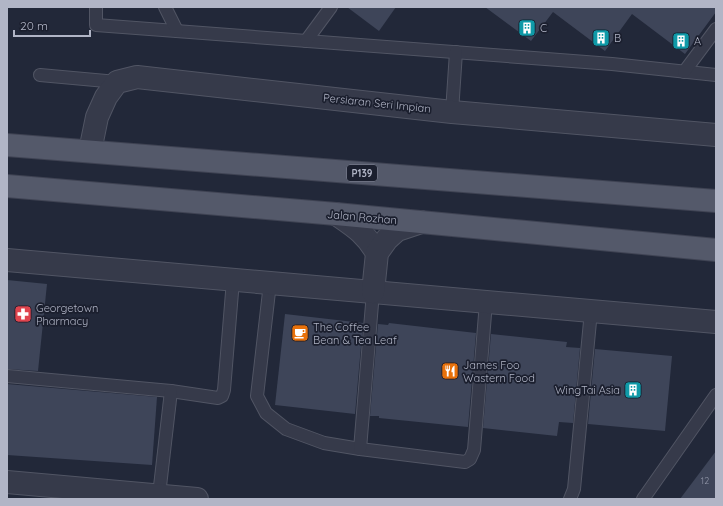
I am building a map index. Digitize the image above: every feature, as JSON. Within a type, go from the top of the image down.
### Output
[{"type":"main road","name":"P139","points":[[7,145],[716,201]]},
{"type":"main road","name":"Jalan Rozhan","points":[[7,186],[336,214],[716,250]]},
{"type":"street","name":"Persiaran Seri Impian","points":[[117,82],[137,77],[452,112],[716,135]]},
{"type":"street","points":[[90,151],[96,116],[106,97],[117,82]]},
{"type":"street","points":[[336,214],[357,228],[370,241],[377,253]]},
{"type":"street","points":[[373,292],[377,253],[387,239],[397,230],[421,222]]},
{"type":"street","points":[[7,260],[716,322]]},
{"type":"street","points":[[7,482],[92,494],[197,499]]},
{"type":"lane","points":[[96,7],[96,25],[612,64],[716,75]]},
{"type":"lane","points":[[165,7],[177,31]]},
{"type":"lane","points":[[306,41],[331,7]]},
{"type":"lane","points":[[684,72],[716,29]]},
{"type":"lane","points":[[452,112],[456,52]]},
{"type":"lane","name":"Persiaran Seri Impian","points":[[40,75],[117,82]]},
{"type":"lane","points":[[7,376],[171,391],[218,398],[222,396],[224,390],[233,280]]},
{"type":"lane","points":[[270,283],[257,396],[266,413],[286,429],[324,443],[465,462],[470,459],[474,450],[486,302]]},
{"type":"lane","points":[[360,449],[373,292]]},
{"type":"lane","points":[[570,499],[574,489],[590,311]]},
{"type":"lane","points":[[159,496],[171,391]]},
{"type":"lane","points":[[644,499],[716,395]]},
{"type":"building","points":[[347,7],[396,7],[379,31]]},
{"type":"building","points":[[485,7],[716,7],[716,12],[685,54],[632,14],[605,51],[553,12],[531,41]]},
{"type":"building","points":[[7,280],[47,284],[38,371],[7,369]]},
{"type":"building","points":[[285,314],[363,323],[355,414],[275,405]]},
{"type":"building","points":[[389,323],[476,333],[468,427],[370,416],[378,324],[388,325]]},
{"type":"building","points":[[491,334],[567,342],[566,347],[580,348],[573,423],[559,422],[557,436],[483,428]]},
{"type":"building","name":"WingTai Asia","points":[[595,349],[672,356],[665,431],[588,424]]},
{"type":"building","points":[[7,384],[157,397],[152,465],[7,455]]},
{"type":"building","points":[[716,451],[716,499],[680,499]]},
{"type":"place","name":"C","points":[[527,28]]},
{"type":"place","name":"B","points":[[601,38]]},
{"type":"place","name":"A","points":[[681,41]]},
{"type":"place","name":"Georgetown Pharmacy","points":[[23,314]]},
{"type":"place","name":"The Coffee Bean & Tea Leaf","points":[[300,333]]},
{"type":"place","name":"James Foo Wastern Food","points":[[450,371]]},
{"type":"place","name":"WingTai Asia","points":[[633,390]]}]
